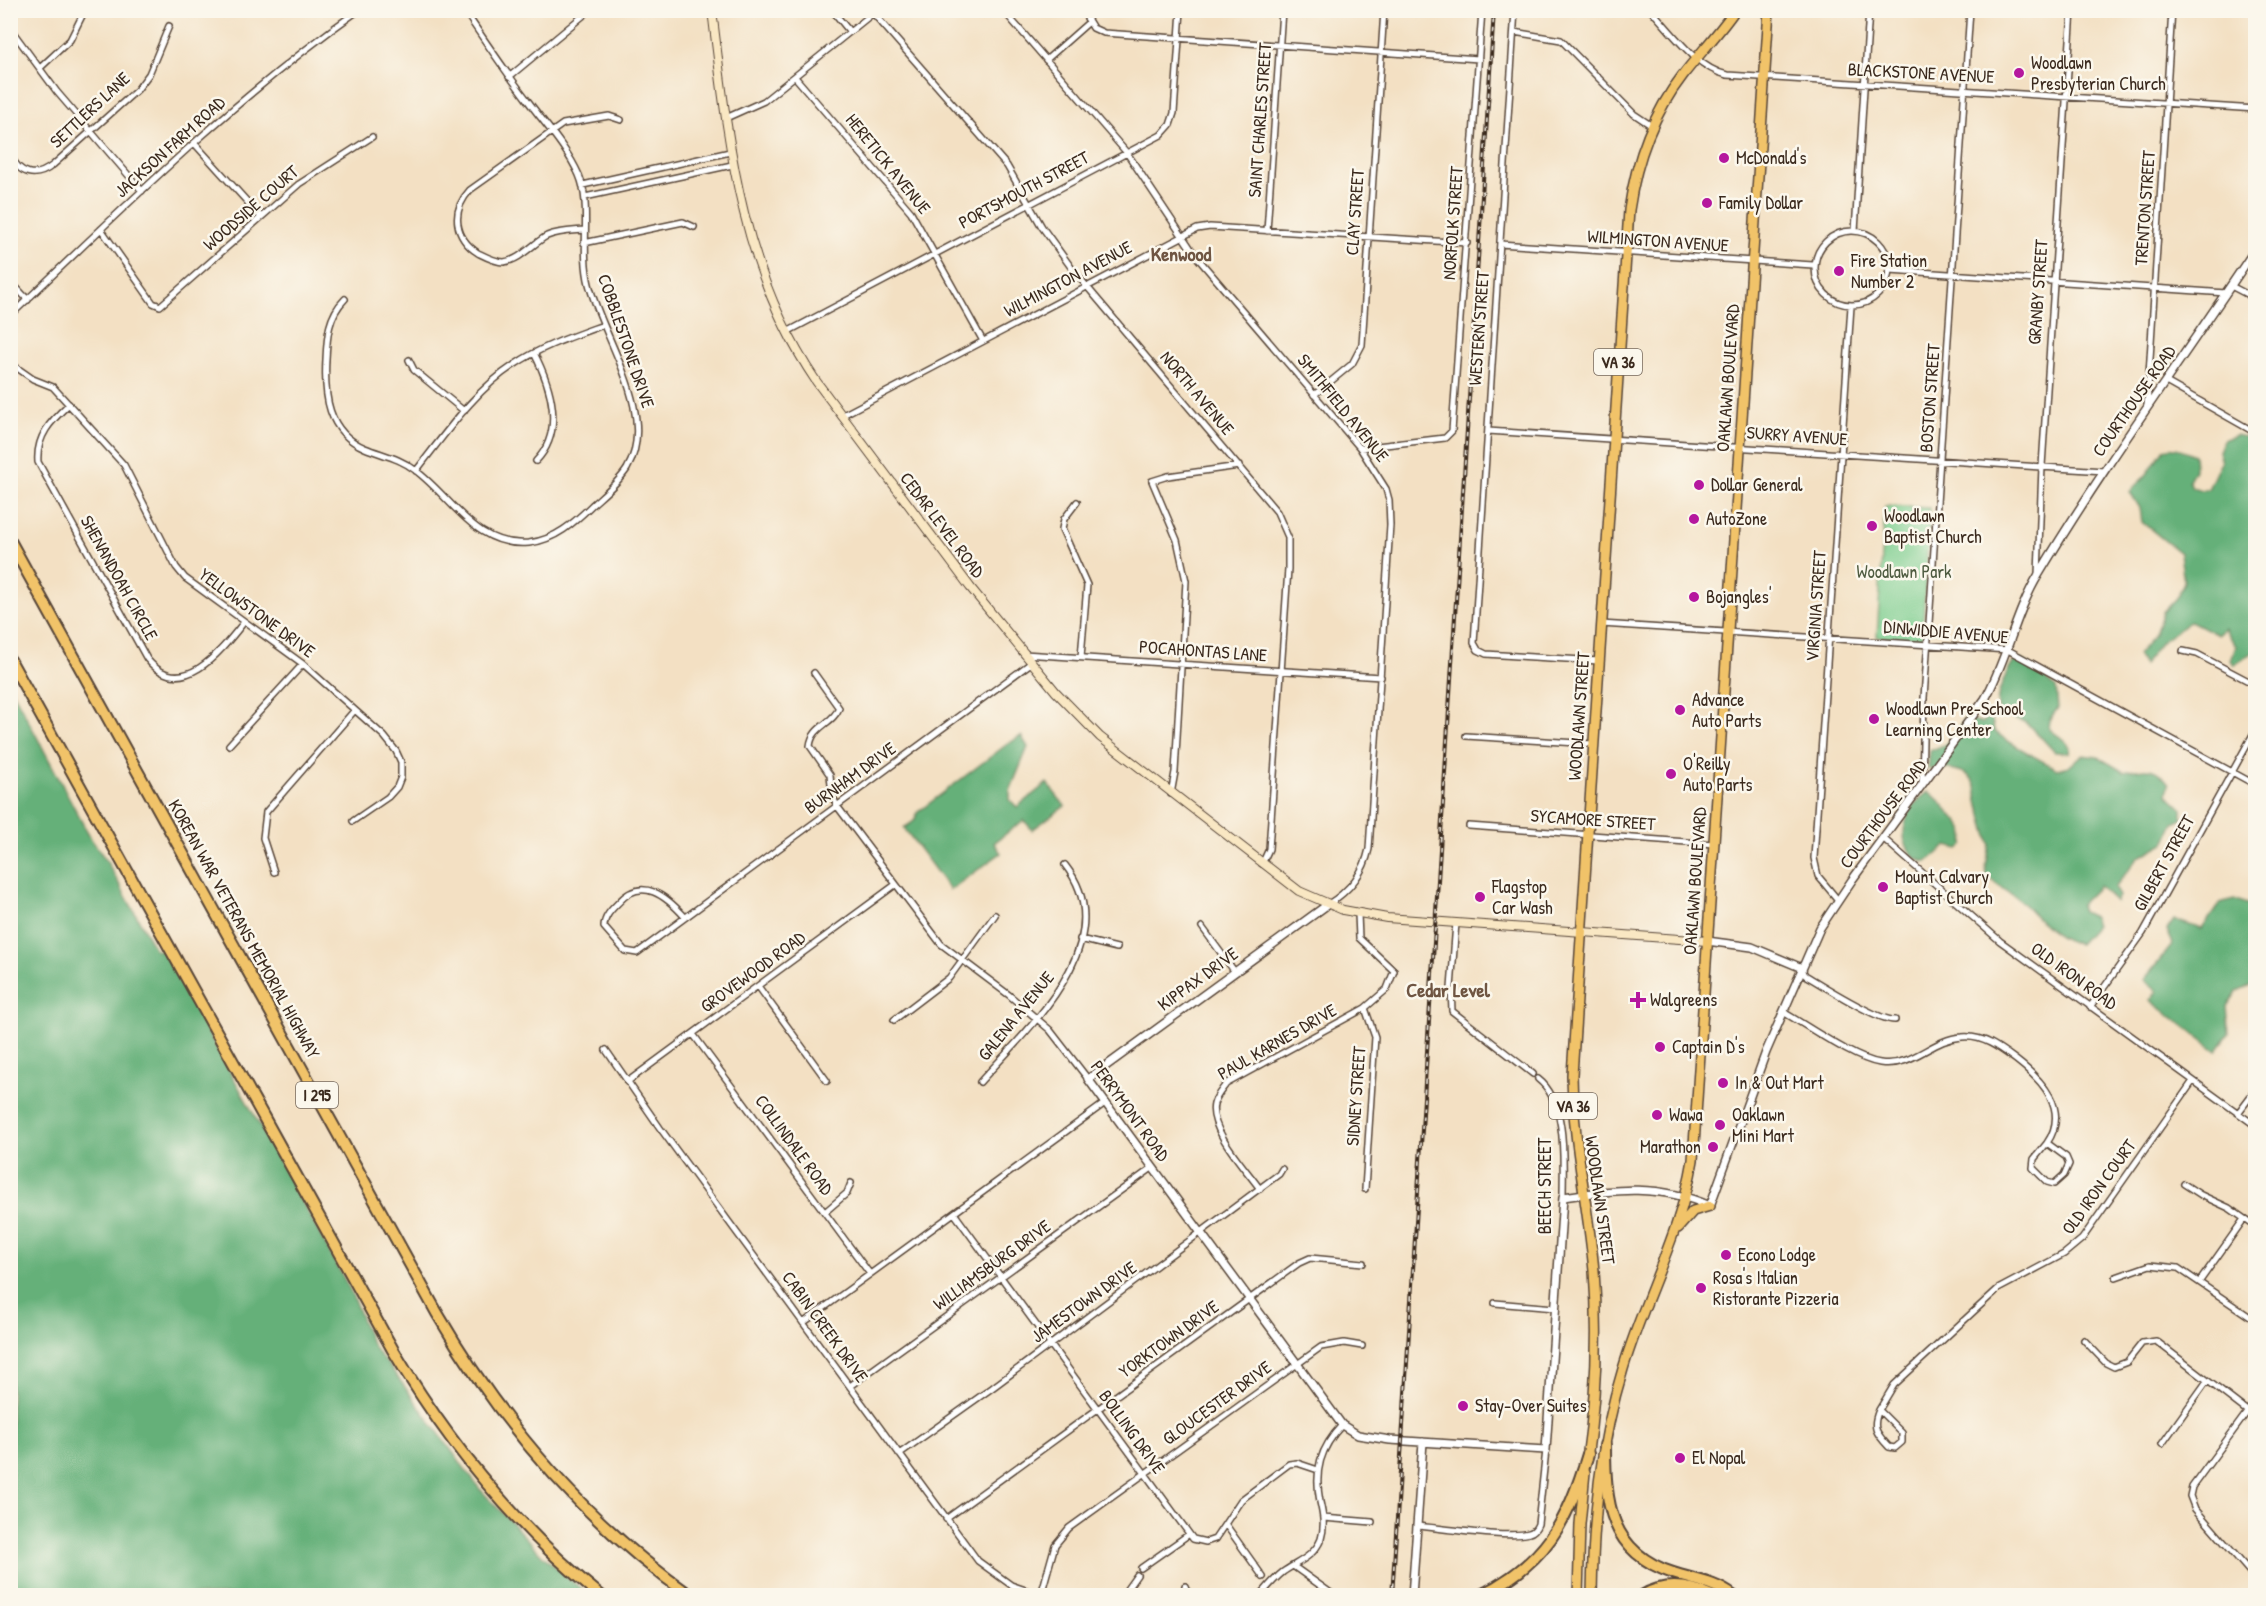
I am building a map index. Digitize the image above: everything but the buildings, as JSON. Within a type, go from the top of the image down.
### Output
[{"type":"highway","name":"WOODLAWN STREET","points":[[1588,1454],[1594,1403],[1596,1329],[1593,1263],[1576,1146],[1572,1076],[1625,254],[1632,187],[1652,126],[1668,95],[1735,10]]},
{"type":"highway","name":"OAKLAWN BOULEVARD","points":[[1592,1596],[1596,1505],[1605,1445],[1623,1367],[1685,1196],[1695,1135],[1769,10]]},
{"type":"highway","name":"KOREAN WAR VETERANS MEMORIAL HIGHWAY","points":[[10,541],[437,1312],[474,1373],[519,1436],[560,1482],[619,1540],[691,1596]]},
{"type":"highway","points":[[10,660],[393,1350],[424,1401],[470,1465],[507,1508],[547,1548],[602,1596]]},
{"type":"highway","points":[[1673,1234],[1693,1211],[1710,1206]]},
{"type":"highway","points":[[1605,1445],[1608,1503],[1617,1527],[1632,1547],[1663,1569],[1709,1582],[1733,1596]]},
{"type":"highway","points":[[1479,1596],[1520,1572],[1546,1548],[1569,1510],[1588,1454]]},
{"type":"highway","name":"VA 36","points":[[1578,1596],[1580,1524],[1588,1454]]},
{"type":"highway","points":[[1642,1596],[1667,1587],[1690,1588],[1712,1596]]},
{"type":"main road","name":"CEDAR LEVEL ROAD","points":[[712,10],[732,165],[753,250],[787,332],[808,370],[947,558],[1031,663],[1100,737],[1262,865],[1299,891],[1327,905],[1358,914],[1707,941]]},
{"type":"street","points":[[40,68],[70,40],[85,10]]},
{"type":"street","name":"JACKSON FARM ROAD","points":[[10,316],[195,144],[294,58],[359,10]]},
{"type":"street","name":"COBBLESTONE DRIVE","points":[[345,299],[332,318],[327,339],[325,392],[330,412],[340,430],[351,440],[399,460],[416,471],[471,525],[498,540],[518,543],[539,541],[571,524],[619,479],[631,461],[637,440],[636,412],[589,284],[584,243],[585,196],[583,185],[572,163],[551,132],[464,10]]},
{"type":"street","points":[[510,77],[590,10]]},
{"type":"street","points":[[832,10],[850,32]]},
{"type":"street","name":"SMITHFIELD AVENUE","points":[[1004,10],[1127,153],[1182,236],[1360,448],[1386,489],[1391,513],[1367,858],[1352,884],[1340,897],[1327,905]]},
{"type":"street","points":[[1082,10],[1089,22],[1104,33],[1479,59]]},
{"type":"street","name":"PORTSMOUTH STREET","points":[[787,332],[1161,135],[1170,125],[1174,113],[1181,10]]},
{"type":"street","name":"SAINT CHARLES STREET","points":[[1267,231],[1282,10]]},
{"type":"street","name":"CLAY STREET","points":[[1314,394],[1352,364],[1360,351],[1384,10]]},
{"type":"street","name":"NORFOLK STREET","points":[[1360,448],[1449,436],[1454,421],[1482,10]]},
{"type":"street","name":"WESTERN STREET","points":[[1515,10],[1475,647],[1486,654],[1599,661]]},
{"type":"street","name":"BLACKSTONE AVENUE","points":[[1651,10],[1697,58],[1716,72],[1863,85],[2256,109]]},
{"type":"street","points":[[1855,231],[1869,10]]},
{"type":"street","name":"BOSTON STREET","points":[[1922,787],[1928,644],[1970,10]]},
{"type":"street","name":"GRANBY STREET","points":[[2038,575],[2042,466],[2072,10]]},
{"type":"street","name":"TRENTON STREET","points":[[2147,408],[2172,10]]},
{"type":"street","points":[[726,118],[758,105],[875,12]]},
{"type":"street","name":"NORTH AVENUE","points":[[875,12],[1007,166],[1052,243],[1087,287],[1277,512],[1288,537],[1269,849],[1262,865]]},
{"type":"street","points":[[1046,60],[1089,22]]},
{"type":"street","name":"SETTLERS LANE","points":[[10,154],[20,169],[30,174],[41,174],[91,132],[144,81],[169,26]]},
{"type":"street","points":[[10,28],[91,132],[142,191]]},
{"type":"street","points":[[1514,33],[1561,40],[1634,114],[1652,126]]},
{"type":"street","name":"HERETICK AVENUE","points":[[795,76],[911,212],[936,253],[983,341]]},
{"type":"street","points":[[584,230],[547,236],[516,258],[503,262],[485,258],[470,248],[459,236],[458,215],[463,197],[551,132],[570,121],[609,116],[621,120]]},
{"type":"street","name":"WOODSIDE COURT","points":[[101,229],[155,305],[163,305],[261,217],[312,175],[372,137]]},
{"type":"street","points":[[195,144],[261,217]]},
{"type":"street","points":[[583,185],[730,152]]},
{"type":"street","points":[[585,196],[732,165]]},
{"type":"street","points":[[584,243],[683,222],[694,227]]},
{"type":"street","name":"WILMINGTON AVENUE","points":[[841,416],[1182,236],[1204,227],[1467,243]]},
{"type":"street","points":[[1855,231],[1870,235],[1882,245],[1890,270],[1886,284],[1875,298],[1867,303],[1851,306],[1837,302],[1823,291],[1816,278],[1813,265],[1821,248],[1831,238],[1855,231]]},
{"type":"street","name":"WILMINGTON AVENUE","points":[[1500,244],[1813,265]]},
{"type":"street","name":"COURTHOUSE ROAD","points":[[1710,1206],[1749,1096],[1820,928],[1985,699],[2008,650],[2026,599],[2038,575],[2104,471],[2256,248]]},
{"type":"street","points":[[1890,270],[2226,293]]},
{"type":"street","points":[[10,281],[28,300]]},
{"type":"street","points":[[2230,286],[2256,299]]},
{"type":"street","name":"VIRGINIA STREET","points":[[1838,900],[1818,876],[1814,858],[1851,306]]},
{"type":"street","points":[[416,471],[464,411],[504,371],[534,353],[603,325]]},
{"type":"street","points":[[534,353],[549,386],[553,410],[548,442],[536,461]]},
{"type":"street","points":[[409,360],[414,370],[464,411]]},
{"type":"street","name":"YELLOWSTONE DRIVE","points":[[10,363],[33,379],[53,387],[124,465],[176,567],[185,578],[303,664],[384,736],[396,751],[401,762],[401,777],[388,797],[353,821]]},
{"type":"street","points":[[2166,382],[2256,434]]},
{"type":"street","name":"SHENANDOAH CIRCLE","points":[[69,404],[45,430],[37,446],[38,462],[154,667],[162,674],[176,676],[197,671],[227,644],[244,622]]},
{"type":"street","name":"SURRY AVENUE","points":[[1488,431],[2104,471]]},
{"type":"street","points":[[1171,794],[1175,772],[1182,664],[1185,569],[1172,525],[1152,485],[1154,480],[1239,466]]},
{"type":"street","points":[[1077,502],[1064,519],[1062,529],[1077,560],[1088,594],[1081,657]]},
{"type":"street","name":"DINWIDDIE AVENUE","points":[[1601,624],[2008,650],[2256,785]]},
{"type":"street","points":[[2183,651],[2205,658],[2256,685]]},
{"type":"street","name":"POCAHONTAS LANE","points":[[1024,654],[1381,677]]},
{"type":"street","name":"BURNHAM DRIVE","points":[[685,917],[660,892],[638,890],[620,900],[605,920],[604,927],[625,951],[633,954],[685,917],[837,806],[1031,663]]},
{"type":"street","points":[[229,745],[303,664]]},
{"type":"street","name":"PERRYMONT ROAD","points":[[814,673],[839,708],[837,713],[816,730],[810,746],[830,775],[832,795],[837,806],[929,930],[963,962],[1037,1018],[1059,1040],[1342,1425],[1364,1437],[1546,1450]]},
{"type":"street","points":[[274,872],[263,838],[266,812],[354,711]]},
{"type":"street","name":"GILBERT STREET","points":[[2090,1007],[2143,933],[2256,729]]},
{"type":"street","points":[[1466,736],[1593,744]]},
{"type":"street","name":"SYCAMORE STREET","points":[[1469,826],[1714,844]]},
{"type":"street","name":"OLD IRON ROAD","points":[[1884,839],[2000,942],[2256,1126]]},
{"type":"street","name":"GALENA AVENUE","points":[[980,1082],[1063,986],[1080,939],[1084,902],[1078,884],[1065,865]]},
{"type":"street","name":"GROVEWOOD ROAD","points":[[627,1082],[895,885]]},
{"type":"street","name":"KIPPAX DRIVE","points":[[1088,1079],[1327,905]]},
{"type":"street","name":"PAUL KARNES DRIVE","points":[[1260,1189],[1218,1130],[1214,1104],[1226,1084],[1365,1008],[1381,996],[1392,981],[1395,971],[1389,963],[1359,938],[1358,914]]},
{"type":"street","points":[[894,1020],[941,986],[963,962],[995,915]]},
{"type":"street","points":[[1456,923],[1451,988],[1452,1011],[1533,1074]]},
{"type":"street","points":[[1202,927],[1235,972]]},
{"type":"street","points":[[1080,939],[1117,948]]},
{"type":"street","points":[[1707,941],[1752,947],[1802,968],[1805,975],[1843,998],[1887,1019],[1895,1020]]},
{"type":"street","points":[[758,986],[827,1081]]},
{"type":"street","name":"SIDNEY STREET","points":[[1365,1008],[1375,1036],[1365,1189]]},
{"type":"street","points":[[1783,1012],[1864,1058],[1882,1064],[1910,1060],[1953,1038],[1971,1037],[1987,1041],[2031,1071],[2048,1089],[2056,1117],[2054,1133],[2034,1159],[2033,1167],[2047,1182],[2054,1184],[2064,1175],[2069,1164],[2066,1157],[2047,1143]]},
{"type":"street","name":"COLLINDALE ROAD","points":[[693,1034],[870,1274]]},
{"type":"street","name":"CABIN CREEK DRIVE","points":[[606,1050],[946,1520],[988,1570],[1011,1585],[1042,1595]]},
{"type":"street","name":"BEECH STREET","points":[[1539,1079],[1553,1096],[1559,1112],[1563,1197],[1546,1450]]},
{"type":"street","name":"OLD IRON COURT","points":[[1879,1410],[1894,1386],[1998,1289],[2064,1254],[2082,1239],[2193,1081]]},
{"type":"street","points":[[2238,1113],[2256,1089]]},
{"type":"street","points":[[803,1323],[1106,1103]]},
{"type":"street","name":"WILLIAMSBURG DRIVE","points":[[850,1386],[1152,1168]]},
{"type":"street","name":"JAMESTOWN DRIVE","points":[[899,1454],[1201,1234],[1279,1174],[1282,1169]]},
{"type":"street","points":[[825,1212],[847,1193],[851,1183]]},
{"type":"street","points":[[2184,1184],[2256,1227]]},
{"type":"street","points":[[1563,1197],[1646,1189],[1685,1196],[1710,1206]]},
{"type":"street","name":"BOLLING DRIVE","points":[[956,1212],[1188,1535]]},
{"type":"street","points":[[2200,1281],[2244,1219]]},
{"type":"street","name":"YORKTOWN DRIVE","points":[[946,1520],[1248,1299],[1310,1258],[1363,1263]]},
{"type":"street","points":[[2116,1277],[2141,1267],[2159,1264],[2178,1268],[2256,1321]]},
{"type":"street","points":[[1494,1303],[1555,1308]]},
{"type":"street","points":[[2084,1340],[2106,1363],[2114,1366],[2127,1362],[2142,1343],[2156,1341],[2247,1411]]},
{"type":"street","name":"GLOUCESTER DRIVE","points":[[1042,1595],[1055,1545],[1064,1532],[1295,1364],[1328,1344],[1362,1346]]},
{"type":"street","points":[[2162,1444],[2207,1381]]},
{"type":"street","points":[[2256,1400],[2192,1487],[2190,1496],[2195,1509],[2256,1579]]},
{"type":"street","points":[[1879,1410],[1902,1433],[1902,1442],[1895,1448],[1889,1448],[1876,1433],[1874,1424],[1879,1410]]},
{"type":"street","points":[[1260,1596],[1318,1545],[1323,1531],[1323,1518],[1318,1470],[1322,1452],[1342,1425]]},
{"type":"street","points":[[1412,1596],[1422,1442]]},
{"type":"street","points":[[1417,1526],[1505,1534],[1526,1534],[1534,1531],[1538,1524],[1546,1450]]},
{"type":"street","points":[[1142,1568],[1188,1535],[1198,1541],[1211,1541],[1226,1525],[1248,1492],[1289,1464],[1297,1463],[1318,1470]]},
{"type":"street","points":[[1323,1518],[1372,1522]]},
{"type":"street","points":[[1226,1525],[1263,1577]]},
{"type":"street","points":[[1293,1566],[1335,1596]]},
{"type":"street","points":[[1122,1596],[1137,1575]]},
{"type":"street","points":[[1185,1586],[1189,1596]]},
{"type":"green space","points":[[2235,435],[2249,438],[2255,449],[2255,651],[2234,665],[2231,660],[2236,646],[2224,628],[2218,635],[2191,621],[2161,642],[2143,665],[2137,655],[2155,634],[2163,612],[2176,598],[2184,582],[2180,553],[2142,522],[2140,508],[2130,492],[2147,474],[2161,453],[2170,448],[2184,450],[2194,455],[2195,469],[2189,480],[2192,487],[2201,490],[2208,489],[2221,461],[2218,451],[2223,440]]},
{"type":"green space","name":"Woodlawn Park","points":[[1885,506],[1930,508],[1922,639],[1877,637]]},
{"type":"green space","points":[[2016,659],[2024,661],[2056,687],[2058,708],[2048,727],[2070,747],[2069,753],[2055,752],[2028,725],[2004,716],[1999,709],[2001,686]]},
{"type":"green space","points":[[11,688],[91,839],[106,860],[156,951],[161,949],[301,1200],[352,1294],[374,1347],[479,1488],[542,1555],[588,1595],[11,1595]]},
{"type":"green space","points":[[1990,716],[1994,730],[2004,739],[2057,769],[2070,766],[2082,755],[2098,757],[2124,772],[2154,770],[2169,784],[2167,794],[2182,808],[2182,819],[2174,823],[2165,843],[2139,857],[2114,888],[2119,896],[2116,902],[2099,886],[2080,905],[2082,912],[2093,917],[2096,925],[2079,944],[2053,932],[2018,899],[1987,876],[1986,866],[1990,844],[1973,781],[1962,772],[1928,769],[1930,751],[1946,744],[1966,718],[1982,723]]},
{"type":"green space","points":[[1021,736],[1028,747],[1010,791],[1010,800],[1017,807],[1047,783],[1065,806],[1032,830],[1024,820],[994,843],[1001,853],[950,890],[904,828],[914,821],[918,812]]},
{"type":"green space","points":[[1928,792],[1953,816],[1965,836],[1964,845],[1959,849],[1947,846],[1927,862],[1914,857],[1911,853],[1906,845],[1904,828],[1915,804]]},
{"type":"green space","points":[[2234,899],[2246,904],[2255,903],[2255,983],[2237,992],[2227,1006],[2229,1033],[2217,1051],[2150,1000],[2157,991],[2144,980],[2173,944],[2167,930],[2174,920],[2202,929],[2220,903]]},
{"type":"railway","points":[[1392,1596],[1494,10]]},
{"type":"place","name":"Woodlawn Presbyterian Church","points":[[2019,73]]},
{"type":"place","name":"McDonald's","points":[[1724,158]]},
{"type":"place","name":"Family Dollar","points":[[1707,203]]},
{"type":"place","name":"Fire Station Number 2","points":[[1839,271]]},
{"type":"place","name":"Dollar General","points":[[1699,485]]},
{"type":"place","name":"AutoZone","points":[[1694,519]]},
{"type":"place","name":"Woodlawn Baptist Church","points":[[1872,526]]},
{"type":"place","name":"Bojangles'","points":[[1694,597]]},
{"type":"place","name":"Advance Auto Parts","points":[[1680,710]]},
{"type":"place","name":"Woodlawn Pre-School Learning Center","points":[[1874,719]]},
{"type":"place","name":"O'Reilly Auto Parts","points":[[1671,774]]},
{"type":"place","name":"Mount Calvary Baptist Church","points":[[1883,887]]},
{"type":"place","name":"Flagstop Car Wash","points":[[1480,897]]},
{"type":"place","name":"Walgreens","points":[[1638,1000]]},
{"type":"place","name":"Captain D's","points":[[1660,1047]]},
{"type":"place","name":"In & Out Mart","points":[[1723,1083]]},
{"type":"place","name":"Wawa","points":[[1657,1115]]},
{"type":"place","name":"Oaklawn Mini Mart","points":[[1720,1125]]},
{"type":"place","name":"Marathon","points":[[1713,1147]]},
{"type":"place","name":"Econo Lodge","points":[[1726,1255]]},
{"type":"place","name":"Rosa's Italian Ristorante Pizzeria","points":[[1701,1288]]},
{"type":"place","name":"Stay-Over Suites","points":[[1463,1406]]},
{"type":"place","name":"El Nopal","points":[[1680,1458]]},
{"type":"district","name":"Kenwood","points":[[1181,254]]},
{"type":"district","name":"Cedar Level","points":[[1448,990]]}]
